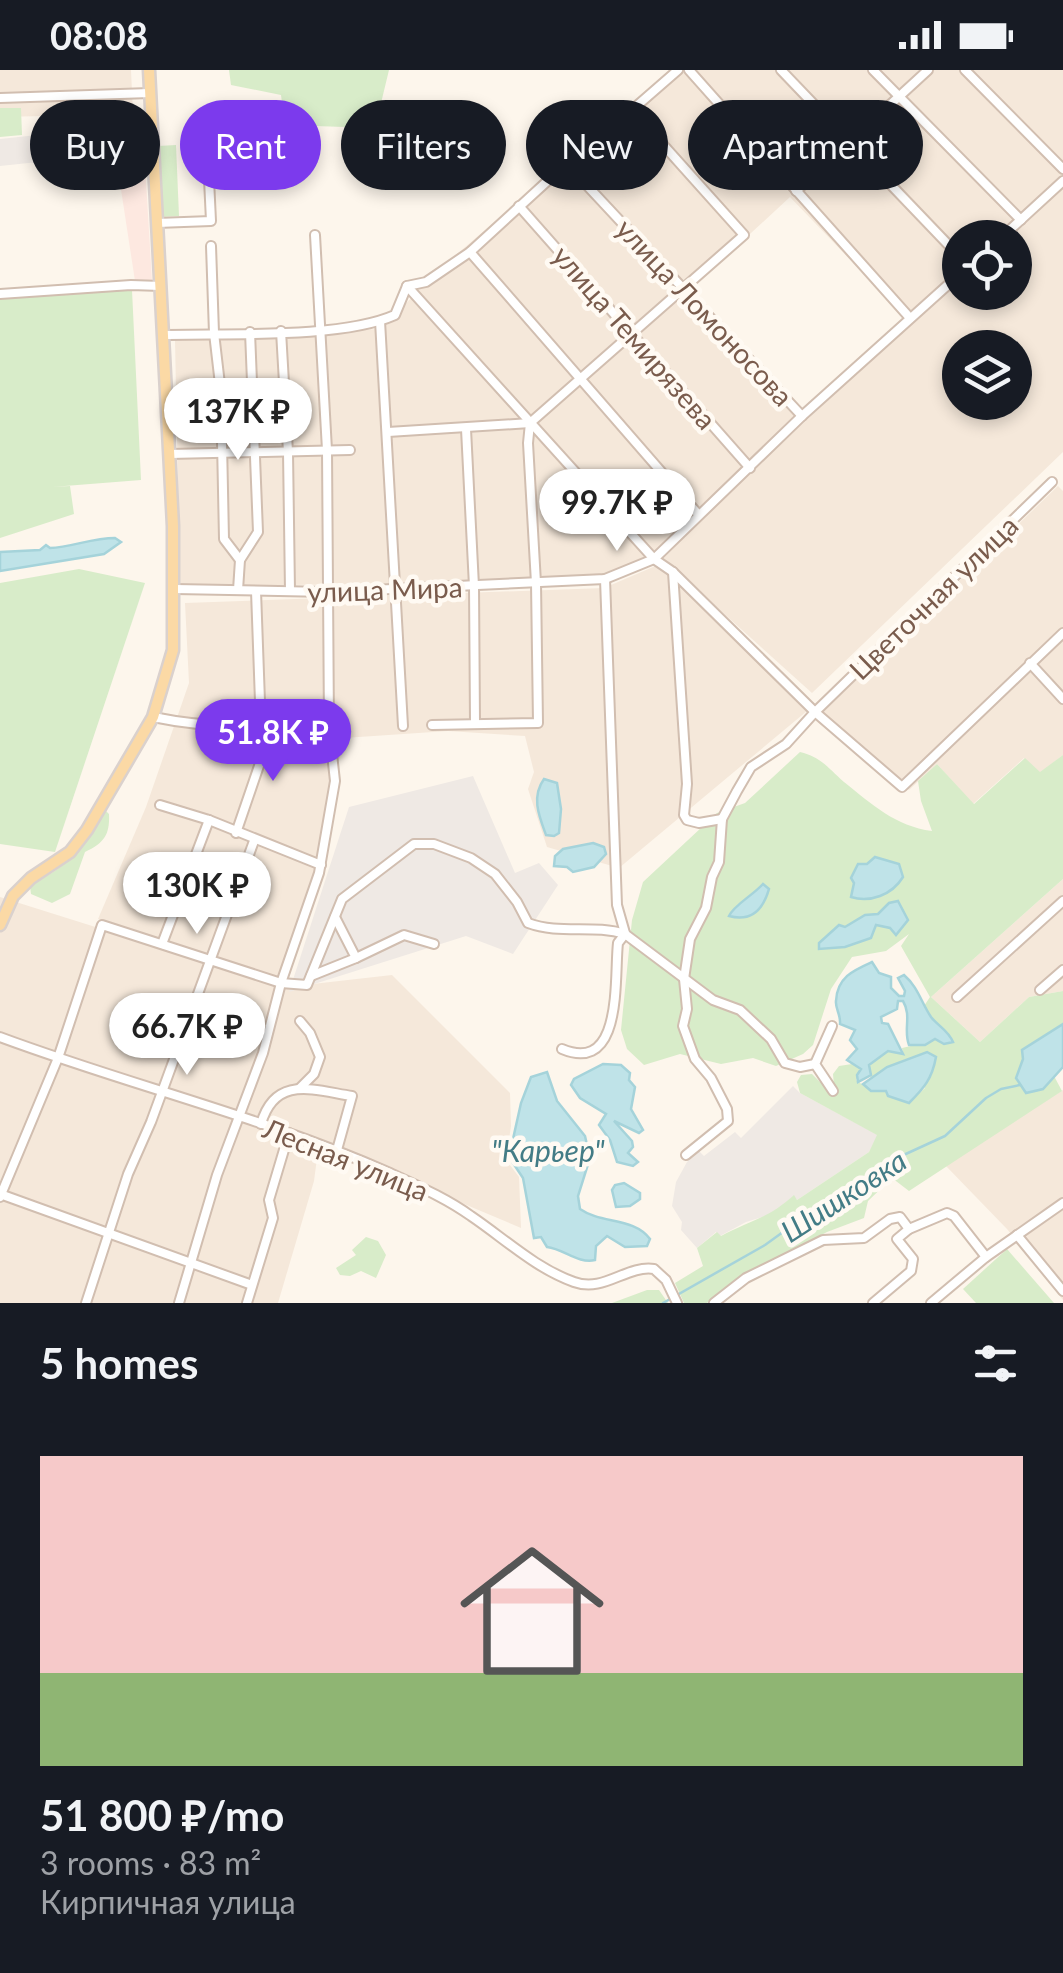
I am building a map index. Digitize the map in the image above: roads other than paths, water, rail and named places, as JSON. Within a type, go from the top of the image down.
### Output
[{"type":"main road","points":[[0,925],[14,896],[31,878],[70,852],[87,830],[153,717],[174,650],[170,454],[149,70]]},
{"type":"street","points":[[644,100],[678,70]]},
{"type":"street","points":[[688,70],[715,100]]},
{"type":"street","points":[[780,70],[808,100]]},
{"type":"street","points":[[873,70],[1021,220],[1063,182]]},
{"type":"street","points":[[894,100],[928,70]]},
{"type":"street","points":[[966,70],[1063,169]]},
{"type":"street","points":[[0,98],[150,94]]},
{"type":"street","points":[[388,432],[530,423],[744,235],[668,150]]},
{"type":"street","points":[[157,223],[211,220],[209,190]]},
{"type":"street","points":[[407,286],[426,282],[470,252],[538,190]]},
{"type":"street","name":"улица Ломоносова","points":[[592,190],[802,416]]},
{"type":"street","points":[[796,190],[910,318]]},
{"type":"street","points":[[894,190],[942,240]]},
{"type":"street","name":"улица Темирязева","points":[[520,206],[750,468]]},
{"type":"street","points":[[180,1303],[321,865],[335,780],[329,727],[327,450],[315,235]]},
{"type":"street","points":[[212,246],[224,539],[240,560]]},
{"type":"street","points":[[470,252],[698,514]]},
{"type":"street","points":[[0,294],[93,286],[161,286]]},
{"type":"street","points":[[164,335],[319,329],[380,322],[395,314],[407,286]]},
{"type":"street","points":[[407,286],[654,559],[674,572],[815,712],[902,787],[1063,633]]},
{"type":"street","name":"улица Мира","points":[[174,589],[328,592],[605,579],[654,559],[802,416],[942,290]]},
{"type":"street","points":[[380,322],[403,726]]},
{"type":"street","points":[[281,331],[290,591]]},
{"type":"street","points":[[238,590],[240,560],[258,532],[250,332]]},
{"type":"street","points":[[432,725],[538,723],[530,423]]},
{"type":"street","points":[[466,429],[476,723]]},
{"type":"street","points":[[170,454],[350,450]]},
{"type":"street","name":"Цветочная улица","points":[[722,819],[750,767],[786,744],[1052,482]]},
{"type":"street","points":[[674,572],[687,784],[684,814],[688,820],[699,822],[722,819],[719,862],[706,908],[690,939],[683,1026],[695,1059],[727,1109],[728,1120],[686,1155]]},
{"type":"street","points":[[605,579],[617,905],[625,934]]},
{"type":"street","points":[[236,832],[262,756],[256,591]]},
{"type":"street","points":[[1030,663],[1063,700]]},
{"type":"street","points":[[153,717],[196,725],[262,729],[329,727]]},
{"type":"street","points":[[160,805],[209,820],[321,865]]},
{"type":"street","points":[[162,944],[209,820]]},
{"type":"street","points":[[86,1303],[128,1174],[254,840]]},
{"type":"street","points":[[252,1285],[0,1195],[58,1058],[102,925],[281,984],[307,985],[342,898],[414,844],[434,844],[471,858],[495,874],[528,923],[546,930],[609,929],[625,934],[713,1000],[740,1010],[771,1039],[785,1063],[800,1067],[815,1064]]},
{"type":"street","points":[[0,890],[14,896]]},
{"type":"street","points":[[957,997],[1063,901]]},
{"type":"street","points":[[335,917],[356,958]]},
{"type":"street","points":[[562,1049],[584,1052],[596,1048],[609,1036],[618,943],[625,934]]},
{"type":"street","points":[[311,976],[404,935],[434,944]]},
{"type":"street","points":[[1040,990],[1063,970]]},
{"type":"street","points":[[300,1021],[320,1057],[314,1074],[300,1088]]},
{"type":"street","points":[[815,1064],[832,1026]]},
{"type":"street","name":"Лесная улица","points":[[0,1037],[338,1150],[442,1198],[518,1252],[574,1282],[602,1284],[648,1268],[659,1272],[677,1303]]},
{"type":"street","points":[[815,1064],[833,1091]]},
{"type":"street","points":[[261,1124],[274,1095],[300,1088],[352,1096],[338,1150]]},
{"type":"street","points":[[248,1303],[273,1218],[269,1200],[288,1132]]},
{"type":"street","points":[[931,1303],[986,1256],[1063,1202]]},
{"type":"street","points":[[873,1303],[911,1271],[913,1258],[897,1240],[909,1230],[948,1213],[986,1256]]},
{"type":"street","points":[[714,1303],[746,1278],[822,1240],[864,1238],[896,1217],[909,1230]]},
{"type":"street","points":[[1017,1235],[1063,1291]]},
{"type":"water","points":[[115,538],[121,542],[104,554],[0,571],[0,552]]},
{"type":"water","points":[[544,779],[557,783],[561,809],[559,833],[554,836],[546,835],[538,807]]},
{"type":"water","points":[[593,843],[604,847],[606,854],[594,867],[573,872],[554,866],[555,856],[563,849]]},
{"type":"water","points":[[875,857],[899,864],[903,877],[880,896],[851,897],[851,878],[858,864],[867,864]]},
{"type":"water","points":[[763,884],[769,889],[755,913],[729,916],[735,908]]},
{"type":"water","points":[[898,901],[908,920],[896,935],[890,928],[876,925],[871,938],[845,947],[819,949],[819,943],[839,925],[845,927],[865,915],[878,914],[889,903]]},
{"type":"water","points":[[872,962],[879,973],[891,977],[891,988],[899,996],[904,996],[905,991],[898,978],[904,975],[953,1042],[944,1044],[935,1039],[925,1045],[909,1045],[906,1007],[898,1001],[897,1009],[881,1017],[903,1054],[888,1051],[869,1065],[871,1075],[858,1082],[861,1069],[847,1060],[857,1049],[850,1040],[855,1030],[840,1024],[836,1001],[843,980]]},
{"type":"water","points":[[1063,1024],[1063,1067],[1043,1089],[1026,1093],[1016,1078],[1022,1050]]},
{"type":"water","points":[[927,1052],[936,1057],[932,1071],[909,1103],[888,1096],[886,1091],[871,1091],[863,1084],[887,1067]]},
{"type":"water","name":"\"Карьер\"","points":[[603,1064],[621,1065],[630,1073],[629,1080],[635,1087],[631,1109],[643,1130],[639,1133],[614,1121],[632,1141],[628,1153],[638,1162],[633,1166],[617,1162],[610,1140],[599,1125],[606,1114],[580,1098],[571,1085],[574,1079]]},
{"type":"water","name":"\"Карьер\"","points":[[547,1072],[557,1101],[585,1136],[590,1158],[578,1196],[580,1209],[635,1227],[650,1239],[647,1246],[625,1247],[607,1236],[596,1246],[595,1260],[589,1261],[547,1247],[541,1237],[534,1238],[523,1178],[509,1157],[531,1077]]},
{"type":"water","points":[[624,1183],[640,1193],[640,1199],[630,1206],[616,1207],[612,1190]]},
{"type":"waterway","name":"Шишковка","points":[[663,1303],[765,1245],[801,1219],[834,1206],[897,1158],[945,1136],[986,1098],[1001,1089],[1020,1085]]}]
